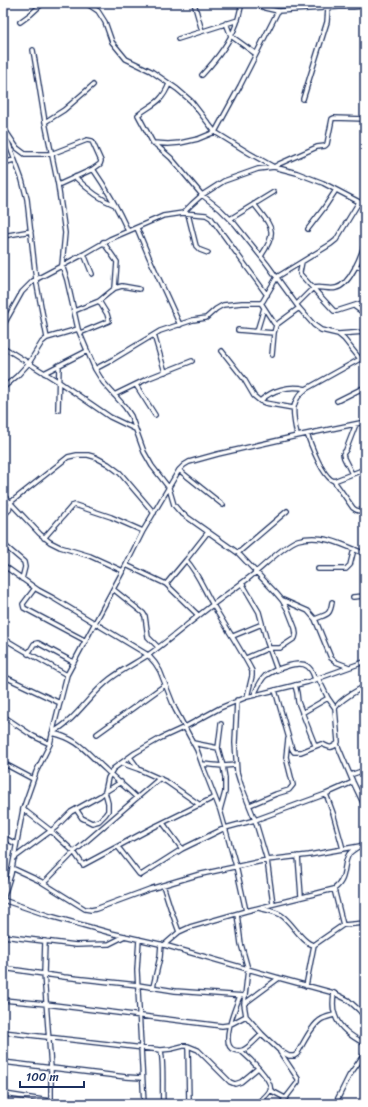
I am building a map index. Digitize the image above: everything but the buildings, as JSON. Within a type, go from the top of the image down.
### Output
[{"type":"street","points":[[20,22],[43,3]]},
{"type":"street","points":[[84,3],[98,11],[105,22],[112,42],[126,59],[151,71],[177,89],[191,101],[215,132],[274,167],[323,183],[365,205]]},
{"type":"street","points":[[194,3],[202,31]]},
{"type":"street","points":[[202,75],[221,52],[231,36],[238,20],[242,3]]},
{"type":"street","points":[[255,3],[265,8],[278,11],[339,6],[365,6]]},
{"type":"street","points":[[314,3],[315,8]]},
{"type":"street","points":[[303,99],[327,22],[328,8]]},
{"type":"street","points":[[155,144],[180,144],[215,132],[278,11]]},
{"type":"street","points":[[178,39],[238,20]]},
{"type":"street","points":[[226,23],[231,36],[256,54]]},
{"type":"street","points":[[33,50],[45,122],[58,185],[65,233],[62,265],[67,280],[78,329],[95,369],[103,382],[128,412],[144,452],[152,466],[169,488],[174,505],[180,512],[238,554],[257,572],[282,600],[288,610],[295,628],[295,638],[280,648],[269,648],[246,658]]},
{"type":"street","points":[[169,84],[166,93],[161,99],[138,115],[151,140],[171,158],[202,195],[230,219],[261,256],[314,325],[321,330],[338,334],[365,332]]},
{"type":"street","points":[[45,122],[64,110],[93,85]]},
{"type":"street","points":[[183,213],[202,195],[224,181],[258,169],[274,167],[317,147],[325,146],[327,144],[332,119],[365,119]]},
{"type":"street","points":[[3,127],[17,148],[25,154],[51,154],[87,140],[92,141],[101,161],[99,166],[58,185]]},
{"type":"street","points":[[3,127],[22,180],[27,199],[36,280],[47,338]]},
{"type":"street","points":[[3,163],[14,160]]},
{"type":"street","points":[[93,169],[116,204],[128,230]]},
{"type":"street","points":[[75,177],[99,197],[116,204]]},
{"type":"street","points":[[308,229],[336,190]]},
{"type":"street","points":[[230,219],[274,192]]},
{"type":"street","points":[[95,369],[166,329],[193,320],[206,318],[223,305],[260,303],[267,295],[277,277],[336,240],[359,202]]},
{"type":"street","points":[[254,204],[270,224],[271,230],[270,242],[261,256]]},
{"type":"street","points":[[3,325],[22,292],[29,284],[103,242],[128,230],[137,228],[163,216],[183,213],[206,215],[211,218],[267,295]]},
{"type":"street","points":[[188,214],[196,246],[200,250],[208,253]]},
{"type":"street","points":[[137,228],[180,325]]},
{"type":"street","points":[[3,236],[31,231]]},
{"type":"street","points":[[103,242],[117,262],[115,288]]},
{"type":"street","points":[[272,355],[276,325],[298,306],[314,288],[337,288],[346,282],[355,267],[365,243]]},
{"type":"street","points":[[84,254],[92,274]]},
{"type":"street","points":[[302,262],[300,274],[334,311],[365,302]]},
{"type":"street","points":[[355,267],[365,267]]},
{"type":"street","points":[[74,312],[99,301],[115,288],[122,286],[139,289]]},
{"type":"street","points":[[80,333],[109,321],[107,314],[99,301]]},
{"type":"street","points":[[260,303],[276,325]]},
{"type":"street","points":[[354,306],[365,314]]},
{"type":"street","points":[[257,331],[264,308]]},
{"type":"street","points":[[3,388],[29,363],[42,342],[47,338],[78,329]]},
{"type":"street","points":[[238,330],[274,333]]},
{"type":"street","points":[[338,334],[344,339],[360,359],[365,362]]},
{"type":"street","points":[[154,335],[165,372]]},
{"type":"street","points":[[3,347],[110,417],[135,429]]},
{"type":"street","points":[[44,373],[87,351]]},
{"type":"street","points":[[222,351],[244,379],[254,396],[260,401],[293,408]]},
{"type":"street","points":[[297,436],[293,408],[300,394],[306,389],[360,359]]},
{"type":"street","points":[[114,396],[165,372],[192,362]]},
{"type":"street","points":[[58,410],[59,365]]},
{"type":"street","points":[[136,385],[155,415]]},
{"type":"street","points":[[260,401],[269,394],[279,390],[293,387],[306,389]]},
{"type":"street","points":[[338,401],[365,387]]},
{"type":"street","points":[[365,422],[218,454],[190,462],[179,470],[143,531],[124,571],[67,675],[50,744],[33,779],[23,809],[12,874],[3,899],[50,916],[125,936],[162,944],[306,986],[334,992],[348,1000],[360,1010],[365,1017]]},
{"type":"street","points":[[352,474],[343,454],[356,424]]},
{"type":"street","points":[[307,434],[316,457],[330,479],[334,481],[356,511],[359,512],[365,509]]},
{"type":"street","points":[[3,516],[9,510],[11,502],[68,458],[77,454],[95,457],[120,473],[154,513]]},
{"type":"street","points":[[334,481],[365,469]]},
{"type":"street","points":[[179,470],[223,505]]},
{"type":"street","points":[[3,495],[44,538],[50,542],[60,547],[90,556],[124,571]]},
{"type":"street","points":[[44,538],[72,506],[75,505],[111,517],[143,531]]},
{"type":"street","points":[[238,554],[287,510]]},
{"type":"street","points":[[166,584],[208,532]]},
{"type":"street","points":[[52,733],[63,726],[110,679],[148,655],[257,572],[285,548],[297,541],[322,538],[338,542],[365,554]]},
{"type":"street","points":[[3,544],[24,562],[25,567],[22,579]]},
{"type":"street","points":[[318,569],[346,569],[350,565],[354,549]]},
{"type":"street","points":[[186,560],[233,636],[252,671],[247,697]]},
{"type":"street","points":[[3,565],[35,588],[148,655],[155,663],[175,709],[193,743],[220,810],[236,866],[246,911]]},
{"type":"street","points":[[126,565],[166,584],[198,616]]},
{"type":"street","points":[[242,583],[259,612],[276,670]]},
{"type":"street","points":[[35,588],[23,604],[24,608],[86,641]]},
{"type":"street","points":[[113,589],[143,613],[145,616],[148,637],[158,647]]},
{"type":"street","points":[[352,597],[365,596]]},
{"type":"street","points":[[282,600],[308,611],[315,619],[330,658],[349,667]]},
{"type":"street","points":[[315,619],[329,613],[332,602]]},
{"type":"street","points":[[233,636],[262,624]]},
{"type":"street","points":[[3,638],[28,654],[67,675]]},
{"type":"street","points":[[28,654],[34,644],[38,643],[74,662]]},
{"type":"street","points":[[76,809],[82,818],[92,823],[99,821],[108,811],[108,803],[105,792],[113,769],[161,738],[237,700],[316,679],[364,662]]},
{"type":"street","points":[[254,695],[264,677],[276,670],[298,664],[303,664],[311,670],[335,708],[337,744],[365,807]]},
{"type":"street","points":[[3,676],[60,703]]},
{"type":"street","points":[[97,734],[165,685]]},
{"type":"street","points":[[295,685],[298,693],[298,702],[315,745]]},
{"type":"street","points":[[335,708],[346,697],[365,686]]},
{"type":"street","points":[[275,690],[288,738],[294,752],[301,752],[315,745],[321,744],[329,748],[337,744]]},
{"type":"street","points":[[302,713],[328,698]]},
{"type":"street","points":[[237,700],[235,742],[236,765],[240,785],[250,805],[266,860],[273,904]]},
{"type":"street","points":[[3,716],[33,736],[50,744]]},
{"type":"street","points":[[220,810],[225,792],[225,778],[218,748],[221,724]]},
{"type":"street","points":[[63,726],[64,736]]},
{"type":"street","points":[[52,733],[73,740],[137,798]]},
{"type":"street","points":[[250,805],[292,788],[293,785],[286,757],[288,738]]},
{"type":"street","points":[[193,743],[218,748]]},
{"type":"street","points":[[130,757],[138,769]]},
{"type":"street","points":[[3,763],[33,779]]},
{"type":"street","points":[[121,763],[160,778],[200,805]]},
{"type":"street","points":[[202,764],[223,766],[236,765]]},
{"type":"street","points":[[350,775],[365,770]]},
{"type":"street","points":[[44,883],[74,852],[160,778]]},
{"type":"street","points":[[14,859],[50,830],[56,827],[71,812],[93,801],[120,782]]},
{"type":"street","points":[[118,846],[141,875],[182,849],[225,828],[255,820],[326,794],[353,782]]},
{"type":"street","points":[[326,794],[343,849]]},
{"type":"street","points":[[23,809],[50,830],[74,852],[83,865],[154,826],[215,797]]},
{"type":"street","points":[[163,823],[182,849]]},
{"type":"street","points":[[3,837],[16,844]]},
{"type":"street","points":[[153,987],[162,944],[179,932],[190,927],[246,911],[301,896],[334,889],[341,882],[349,854],[365,842]]},
{"type":"street","points":[[12,868],[44,883],[85,908],[91,910],[197,875],[266,860],[360,846]]},
{"type":"street","points":[[298,856],[301,896]]},
{"type":"street","points":[[163,885],[179,932]]},
{"type":"street","points":[[334,889],[343,925]]},
{"type":"street","points":[[257,908],[282,915],[304,940],[314,945]]},
{"type":"street","points":[[238,914],[242,944],[248,969],[244,1004],[246,1016],[280,1051],[298,1079],[298,1082],[281,1104]]},
{"type":"street","points":[[306,986],[314,945],[343,925],[365,923]]},
{"type":"street","points":[[3,936],[76,945],[103,945],[109,944],[125,936]]},
{"type":"street","points":[[139,939],[137,970],[144,1104]]},
{"type":"street","points":[[45,941],[44,974],[51,1068],[51,1102]]},
{"type":"street","points":[[3,968],[175,991],[245,996]]},
{"type":"street","points":[[244,1004],[278,978]]},
{"type":"street","points":[[334,992],[334,1015],[346,1031],[365,1044]]},
{"type":"street","points":[[240,996],[229,1025],[228,1045],[230,1048],[241,1051],[270,1083],[270,1090],[257,1104]]},
{"type":"street","points":[[3,1000],[174,1019],[222,1026],[229,1025],[246,1016]]},
{"type":"street","points":[[280,1051],[289,1056],[294,1056],[297,1054],[313,1027],[320,1020],[334,1015]]},
{"type":"street","points":[[3,1032],[161,1050],[188,1046],[198,1050],[230,1082],[236,1084],[258,1068]]},
{"type":"street","points":[[241,1051],[262,1034]]},
{"type":"street","points":[[188,1046],[189,1104]]},
{"type":"street","points":[[161,1050],[163,1069],[163,1104]]},
{"type":"street","points":[[335,1104],[349,1076],[365,1053]]},
{"type":"street","points":[[3,1062],[142,1078]]},
{"type":"street","points":[[3,1084],[5,1104]]},
{"type":"street","points":[[270,1090],[285,1098]]},
{"type":"street","points":[[5,1094],[68,1104]]}]
